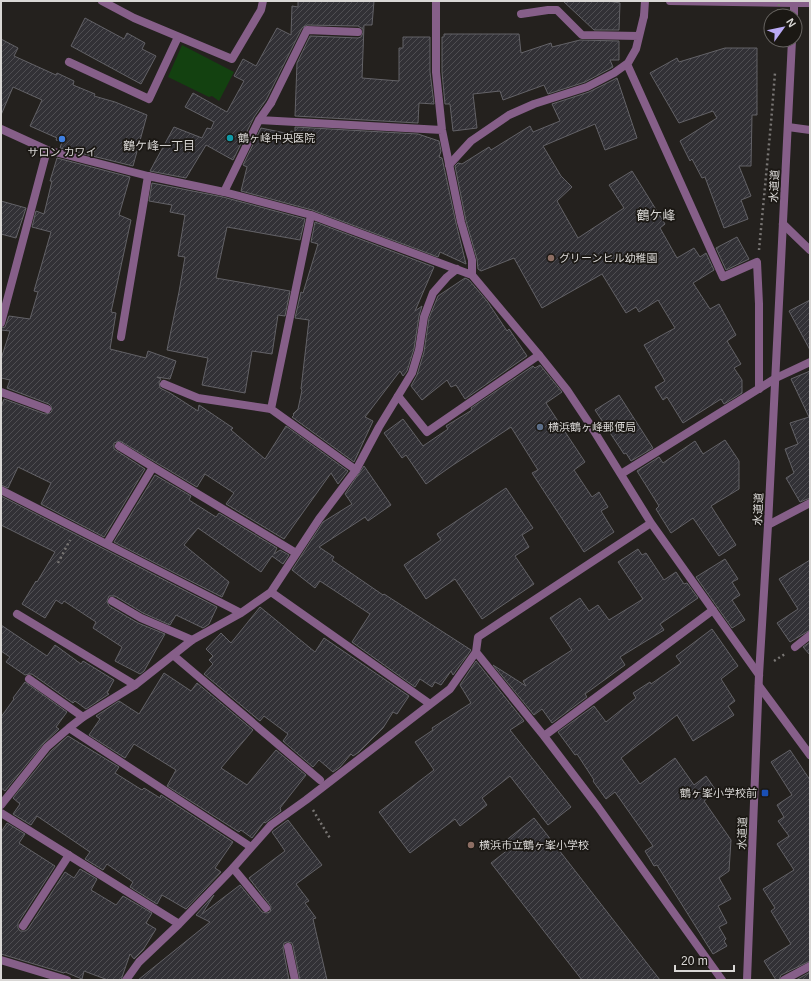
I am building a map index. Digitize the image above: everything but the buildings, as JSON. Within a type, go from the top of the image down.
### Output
[{"type":"street","points":[[102,1],[134,18],[232,60],[261,10],[263,1]]},
{"type":"street","points":[[436,1],[436,72],[442,130],[461,222],[472,260],[472,275]]},
{"type":"street","points":[[449,165],[471,142],[509,115],[534,104],[587,87],[614,73],[627,64],[636,49],[644,16],[645,1]]},
{"type":"street","points":[[670,1],[810,3]]},
{"type":"street","points":[[521,14],[557,10],[582,35],[639,36]]},
{"type":"street","points":[[224,192],[259,120],[271,103],[307,30],[358,32]]},
{"type":"street","points":[[69,62],[149,99],[178,37]]},
{"type":"street","name":"水道道","points":[[747,980],[758,686],[776,378],[792,48]]},
{"type":"street","points":[[627,64],[723,277],[757,262],[759,304],[759,390]]},
{"type":"street","points":[[259,120],[442,130]]},
{"type":"street","points":[[788,127],[810,130]]},
{"type":"street","points":[[1,129],[47,150],[148,176],[224,192],[311,215],[472,275],[567,390],[651,523],[759,672]]},
{"type":"street","points":[[1,323],[47,150]]},
{"type":"street","points":[[121,337],[148,176]]},
{"type":"street","points":[[271,409],[311,215]]},
{"type":"street","points":[[783,224],[810,250]]},
{"type":"street","points":[[1,805],[47,748],[69,728],[83,717],[135,685],[192,640],[241,613],[271,592],[319,519],[356,470],[379,427],[412,373],[419,350],[424,317],[433,294],[447,277],[457,269]]},
{"type":"street","points":[[398,396],[427,432],[539,355]]},
{"type":"street","points":[[621,474],[759,390],[776,378],[810,362]]},
{"type":"street","points":[[164,384],[198,398],[271,409],[356,470]]},
{"type":"street","points":[[1,392],[47,409]]},
{"type":"street","points":[[118,446],[296,553]]},
{"type":"street","points":[[107,543],[153,467]]},
{"type":"street","points":[[1,490],[241,613]]},
{"type":"street","points":[[768,525],[810,503]]},
{"type":"street","points":[[126,980],[140,962],[233,868],[271,826],[450,689],[476,652],[478,637],[651,523]]},
{"type":"street","points":[[271,592],[430,704]]},
{"type":"street","points":[[112,601],[141,618],[192,640]]},
{"type":"street","points":[[544,736],[713,610]]},
{"type":"street","points":[[17,614],[135,685]]},
{"type":"street","points":[[796,647],[810,635]]},
{"type":"street","points":[[476,652],[544,736],[598,807],[722,980]]},
{"type":"street","points":[[173,655],[320,780]]},
{"type":"street","points":[[29,679],[83,717]]},
{"type":"street","points":[[758,686],[810,755]]},
{"type":"street","points":[[69,728],[251,847]]},
{"type":"street","points":[[1,813],[179,924]]},
{"type":"street","points":[[23,926],[69,855]]},
{"type":"street","points":[[233,868],[266,908]]},
{"type":"street","points":[[288,947],[295,980]]},
{"type":"street","points":[[1,960],[67,980]]},
{"type":"street","points":[[784,980],[810,966]]},
{"type":"path","points":[[757,262],[775,70]]},
{"type":"path","points":[[58,563],[76,528]]},
{"type":"path","points":[[759,672],[796,647]]},
{"type":"path","points":[[306,800],[331,840]]},
{"type":"green space","points":[[182,45],[234,72],[219,101],[212,96],[209,97],[168,77]]},
{"type":"place","name":"鶴ヶ峰中央医院","points":[[230,138]]},
{"type":"place","name":"サロン カワイ","points":[[62,139]]},
{"type":"place","name":"グリーンヒル幼稚園","points":[[551,258]]},
{"type":"place","name":"横浜鶴ヶ峰郵便局","points":[[540,427]]},
{"type":"place","name":"鶴ヶ峯小学校前","points":[[765,793]]},
{"type":"place","name":"横浜市立鶴ヶ峯小学校","points":[[471,845]]},
{"type":"district","name":"鶴ケ峰一丁目","points":[[159,146]]},
{"type":"district","name":"鶴ケ峰","points":[[656,215]]}]
